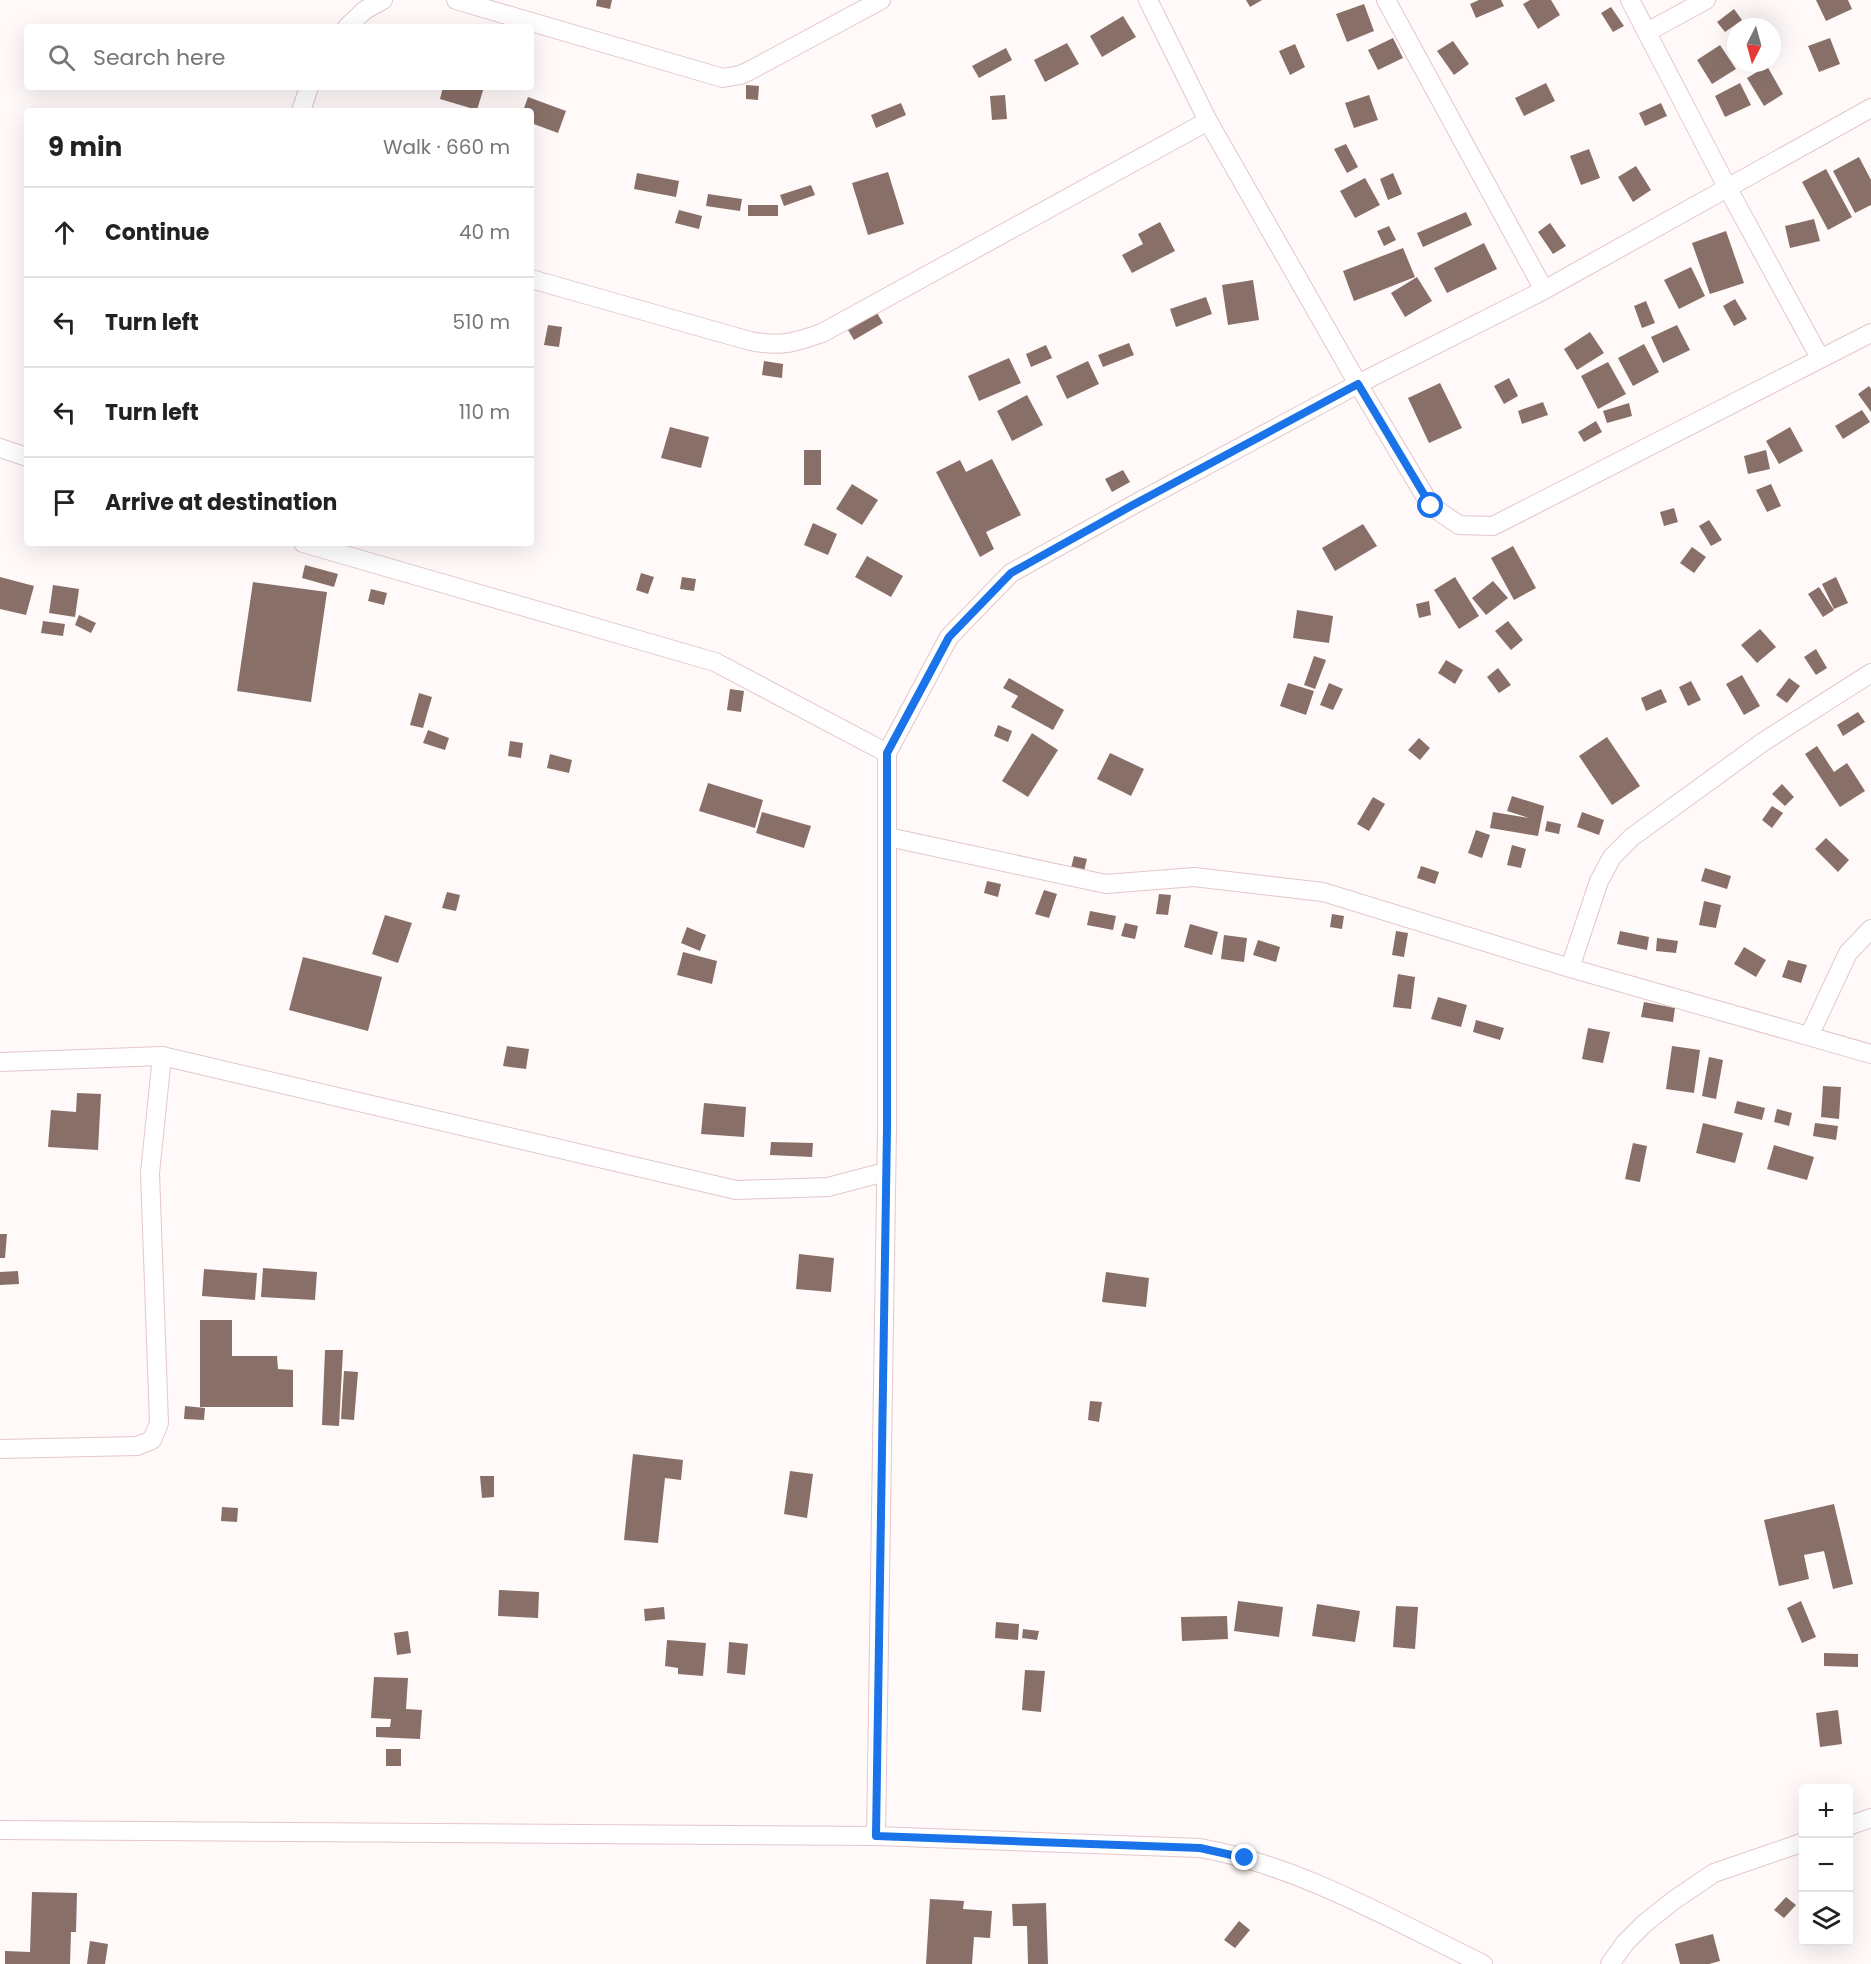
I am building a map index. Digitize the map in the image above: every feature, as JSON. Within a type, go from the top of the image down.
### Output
[{"type":"street","points":[[350,24],[365,10],[383,0]]},
{"type":"street","points":[[456,0],[723,78],[749,71],[881,0]]},
{"type":"street","points":[[1148,0],[1208,121],[1358,384],[1431,506],[1459,525],[1493,526],[1871,333]]},
{"type":"street","points":[[1386,0],[1544,290]]},
{"type":"street","points":[[1630,0],[1727,187],[1820,358]]},
{"type":"street","points":[[1647,32],[1706,0]]},
{"type":"street","points":[[302,108],[308,90]]},
{"type":"street","points":[[876,1836],[885,1172],[887,753],[949,637],[1011,573],[1358,384],[1544,290],[1871,108]]},
{"type":"street","points":[[534,280],[750,341],[788,344],[822,333],[1208,121]]},
{"type":"street","points":[[0,448],[24,455]]},
{"type":"street","points":[[313,546],[715,662],[887,753]]},
{"type":"street","points":[[1570,968],[1599,881],[1612,857],[1626,843],[1670,808],[1763,742],[1871,673]]},
{"type":"street","points":[[888,837],[1106,884],[1194,877],[1323,892],[1570,968],[1871,1054]]},
{"type":"street","points":[[1809,1036],[1848,952],[1871,929]]},
{"type":"street","points":[[0,1062],[162,1056],[736,1190],[828,1187],[885,1172]]},
{"type":"street","points":[[0,1449],[137,1446],[152,1440],[159,1423],[150,1173],[162,1056]]},
{"type":"street","points":[[1853,1824],[1871,1818]]},
{"type":"street","points":[[0,1830],[876,1836],[1200,1848],[1221,1852],[1289,1874],[1344,1896],[1483,1964]]},
{"type":"street","points":[[1610,1964],[1625,1943],[1644,1924],[1714,1873],[1799,1843]]},
{"type":"building","points":[[597,0],[612,0],[610,9],[596,6]]},
{"type":"building","points":[[1246,0],[1262,0],[1250,7]]},
{"type":"building","points":[[1479,0],[1501,0],[1504,6],[1476,18],[1470,4]]},
{"type":"building","points":[[1530,0],[1551,0],[1560,15],[1538,29],[1523,4]]},
{"type":"building","points":[[1816,0],[1848,0],[1852,9],[1826,21]]},
{"type":"building","points":[[1364,4],[1374,31],[1347,42],[1336,14]]},
{"type":"building","points":[[1611,7],[1624,26],[1613,32],[1601,13]]},
{"type":"building","points":[[1734,9],[1741,18],[1727,18],[1725,32],[1717,22]]},
{"type":"building","points":[[1123,16],[1136,37],[1102,57],[1090,36]]},
{"type":"building","points":[[1393,38],[1403,58],[1378,70],[1368,50]]},
{"type":"building","points":[[1830,38],[1840,64],[1819,72],[1808,46]]},
{"type":"building","points":[[1453,41],[1469,64],[1454,75],[1437,51]]},
{"type":"building","points":[[1067,43],[1079,64],[1045,82],[1034,60]]},
{"type":"building","points":[[1295,44],[1305,67],[1290,75],[1279,51]]},
{"type":"building","points":[[1720,45],[1727,56],[1727,72],[1731,72],[1712,84],[1697,60]]},
{"type":"building","points":[[1006,48],[1012,60],[979,78],[972,66]]},
{"type":"building","points":[[1757,72],[1770,72],[1783,94],[1764,106],[1747,78]]},
{"type":"building","points":[[1546,83],[1555,101],[1524,116],[1515,98]]},
{"type":"building","points":[[1740,83],[1751,105],[1725,117],[1715,96]]},
{"type":"building","points":[[746,85],[759,86],[758,100],[746,99]]},
{"type":"building","points":[[442,90],[483,90],[478,108],[440,99]]},
{"type":"building","points":[[1005,95],[1007,119],[992,120],[990,96]]},
{"type":"building","points":[[1369,95],[1378,120],[1354,128],[1345,103]]},
{"type":"building","points":[[528,97],[566,111],[558,133],[534,124],[534,108],[524,108]]},
{"type":"building","points":[[901,103],[906,115],[876,128],[871,115]]},
{"type":"building","points":[[1661,103],[1667,116],[1645,126],[1639,113]]},
{"type":"building","points":[[1346,144],[1358,167],[1347,173],[1334,149]]},
{"type":"building","points":[[1589,149],[1600,178],[1581,185],[1570,156]]},
{"type":"building","points":[[1859,157],[1871,180],[1871,205],[1855,213],[1833,171]]},
{"type":"building","points":[[1636,166],[1651,190],[1633,202],[1618,177]]},
{"type":"building","points":[[1826,169],[1852,217],[1828,230],[1802,182]]},
{"type":"building","points":[[888,172],[904,224],[868,235],[852,183]]},
{"type":"building","points":[[637,173],[679,181],[676,197],[634,189]]},
{"type":"building","points":[[1393,173],[1402,194],[1388,200],[1380,179]]},
{"type":"building","points":[[1365,178],[1380,205],[1355,218],[1340,191]]},
{"type":"building","points":[[811,185],[815,195],[784,206],[780,195]]},
{"type":"building","points":[[708,194],[742,199],[740,211],[706,206]]},
{"type":"building","points":[[748,205],[778,205],[778,216],[748,216]]},
{"type":"building","points":[[679,210],[702,216],[699,229],[675,223]]},
{"type":"building","points":[[1466,212],[1472,225],[1423,247],[1417,233]]},
{"type":"building","points":[[1814,219],[1820,241],[1790,248],[1785,226]]},
{"type":"building","points":[[1160,222],[1175,251],[1132,273],[1122,255],[1143,244],[1138,234]]},
{"type":"building","points":[[1550,223],[1566,246],[1553,254],[1538,232]]},
{"type":"building","points":[[1389,226],[1396,240],[1384,246],[1377,231]]},
{"type":"building","points":[[1726,231],[1744,283],[1710,294],[1692,243]]},
{"type":"building","points":[[1484,243],[1497,269],[1447,293],[1434,268]]},
{"type":"building","points":[[1403,248],[1415,277],[1354,301],[1343,271]]},
{"type":"building","points":[[1691,267],[1705,296],[1679,309],[1664,280]]},
{"type":"building","points":[[1417,277],[1432,301],[1405,317],[1391,293]]},
{"type":"building","points":[[1253,280],[1259,320],[1228,325],[1222,285]]},
{"type":"building","points":[[1206,297],[1212,314],[1176,327],[1170,309]]},
{"type":"building","points":[[1735,299],[1747,319],[1734,326],[1723,306]]},
{"type":"building","points":[[1646,301],[1655,323],[1642,328],[1634,306]]},
{"type":"building","points":[[877,313],[883,323],[854,340],[848,330]]},
{"type":"building","points":[[548,325],[562,327],[559,347],[544,345]]},
{"type":"building","points":[[1677,325],[1690,350],[1663,363],[1651,337]]},
{"type":"building","points":[[1590,332],[1604,353],[1577,370],[1564,349]]},
{"type":"building","points":[[1129,343],[1134,355],[1103,367],[1098,355]]},
{"type":"building","points":[[1644,344],[1659,372],[1633,386],[1618,358]]},
{"type":"building","points":[[1046,345],[1052,358],[1031,367],[1026,354]]},
{"type":"building","points":[[1009,358],[1021,383],[979,401],[968,376]]},
{"type":"building","points":[[764,361],[783,364],[782,378],[762,375]]},
{"type":"building","points":[[1088,361],[1099,384],[1067,399],[1056,376]]},
{"type":"building","points":[[1608,362],[1626,394],[1598,409],[1581,376]]},
{"type":"building","points":[[1509,378],[1518,396],[1504,404],[1494,386]]},
{"type":"building","points":[[1440,383],[1462,428],[1429,443],[1408,398]]},
{"type":"building","points":[[1869,386],[1871,389],[1871,412],[1858,394]]},
{"type":"building","points":[[1027,395],[1043,425],[1012,441],[997,411]]},
{"type":"building","points":[[1543,402],[1548,415],[1522,424],[1518,411]]},
{"type":"building","points":[[1629,403],[1632,416],[1607,423],[1603,411]]},
{"type":"building","points":[[1862,410],[1870,422],[1843,439],[1835,426]]},
{"type":"building","points":[[1596,421],[1602,432],[1584,442],[1578,432]]},
{"type":"building","points":[[670,427],[709,437],[701,468],[661,458]]},
{"type":"building","points":[[1790,427],[1803,451],[1779,464],[1766,441]]},
{"type":"building","points":[[804,450],[821,450],[821,485],[804,485]]},
{"type":"building","points":[[1766,450],[1770,469],[1748,474],[1744,456]]},
{"type":"building","points":[[992,459],[1021,515],[986,532],[994,549],[980,557],[936,472],[960,460],[966,472]]},
{"type":"building","points":[[1123,470],[1130,482],[1112,492],[1105,479]]},
{"type":"building","points":[[852,484],[878,500],[862,525],[836,509]]},
{"type":"building","points":[[1771,484],[1781,506],[1767,512],[1756,490]]},
{"type":"building","points":[[1674,508],[1678,522],[1664,526],[1660,512]]},
{"type":"building","points":[[1709,520],[1722,540],[1711,546],[1699,526]]},
{"type":"building","points":[[813,523],[837,534],[828,555],[804,545]]},
{"type":"building","points":[[1363,524],[1377,546],[1335,571],[1322,548]]},
{"type":"building","points":[[1513,546],[1536,588],[1514,600],[1491,558]]},
{"type":"building","points":[[1692,547],[1706,557],[1694,573],[1680,563]]},
{"type":"building","points":[[867,556],[903,576],[891,597],[855,577]]},
{"type":"building","points":[[305,565],[338,574],[334,587],[302,578]]},
{"type":"building","points":[[641,573],[654,577],[648,594],[636,590]]},
{"type":"building","points":[[0,577],[34,586],[26,615],[0,609]]},
{"type":"building","points":[[682,577],[696,579],[694,591],[680,589]]},
{"type":"building","points":[[1455,577],[1479,616],[1459,629],[1434,590]]},
{"type":"building","points":[[1836,577],[1848,603],[1834,609],[1822,584]]},
{"type":"building","points":[[1493,581],[1508,598],[1486,615],[1472,598]]},
{"type":"building","points":[[253,582],[327,592],[311,702],[237,691]]},
{"type":"building","points":[[53,585],[79,589],[75,617],[49,613]]},
{"type":"building","points":[[1819,587],[1834,610],[1823,617],[1808,594]]},
{"type":"building","points":[[371,589],[387,593],[384,605],[368,601]]},
{"type":"building","points":[[1429,601],[1431,615],[1419,618],[1416,604]]},
{"type":"building","points":[[1297,610],[1333,616],[1329,643],[1293,638]]},
{"type":"building","points":[[79,615],[96,623],[91,633],[75,625]]},
{"type":"building","points":[[43,621],[65,624],[63,636],[41,633]]},
{"type":"building","points":[[1508,621],[1523,640],[1511,650],[1495,631]]},
{"type":"building","points":[[1760,629],[1776,647],[1757,663],[1741,645]]},
{"type":"building","points":[[1816,649],[1827,668],[1816,675],[1804,657]]},
{"type":"building","points":[[1314,656],[1326,660],[1315,689],[1304,685]]},
{"type":"building","points":[[1446,660],[1463,670],[1455,684],[1438,673]]},
{"type":"building","points":[[1498,668],[1511,685],[1499,693],[1487,677]]},
{"type":"building","points":[[1742,675],[1760,706],[1744,715],[1726,684]]},
{"type":"building","points":[[1009,678],[1064,710],[1053,730],[1011,707],[1018,696],[1003,688]]},
{"type":"building","points":[[1789,678],[1800,686],[1787,703],[1776,695]]},
{"type":"building","points":[[1691,681],[1701,700],[1688,706],[1679,687]]},
{"type":"building","points":[[1288,683],[1314,691],[1306,715],[1280,706]]},
{"type":"building","points":[[1329,683],[1343,689],[1333,710],[1320,705]]},
{"type":"building","points":[[730,689],[744,691],[741,712],[727,710]]},
{"type":"building","points":[[1661,689],[1667,702],[1646,711],[1641,698]]},
{"type":"building","points":[[419,693],[432,697],[423,728],[410,725]]},
{"type":"building","points":[[1858,712],[1865,722],[1843,736],[1837,725]]},
{"type":"building","points":[[998,725],[1012,731],[1008,742],[994,736]]},
{"type":"building","points":[[428,730],[449,738],[445,750],[423,743]]},
{"type":"building","points":[[1032,733],[1058,750],[1028,797],[1002,781]]},
{"type":"building","points":[[1607,737],[1640,786],[1612,805],[1579,756]]},
{"type":"building","points":[[1419,738],[1430,748],[1420,760],[1408,750]]},
{"type":"building","points":[[510,741],[523,743],[521,758],[508,756]]},
{"type":"building","points":[[1817,746],[1834,772],[1847,763],[1865,791],[1840,807],[1805,754]]},
{"type":"building","points":[[1110,753],[1144,769],[1131,796],[1097,779]]},
{"type":"building","points":[[550,754],[572,760],[569,773],[547,768]]},
{"type":"building","points":[[708,783],[763,800],[755,828],[699,811]]},
{"type":"building","points":[[1782,784],[1794,797],[1785,806],[1772,794]]},
{"type":"building","points":[[1512,796],[1544,806],[1538,836],[1490,828],[1493,812],[1529,818],[1507,811]]},
{"type":"building","points":[[1373,797],[1385,804],[1369,831],[1357,824]]},
{"type":"building","points":[[1772,806],[1783,813],[1772,828],[1762,820]]},
{"type":"building","points":[[762,812],[811,826],[804,848],[756,833]]},
{"type":"building","points":[[1582,812],[1604,820],[1599,835],[1577,827]]},
{"type":"building","points":[[1547,821],[1561,824],[1559,834],[1545,831]]},
{"type":"building","points":[[1476,830],[1490,835],[1482,858],[1468,853]]},
{"type":"building","points":[[1826,838],[1849,860],[1838,872],[1815,849]]},
{"type":"building","points":[[1512,845],[1526,849],[1521,868],[1507,865]]},
{"type":"building","points":[[1074,856],[1087,859],[1082,879],[1069,876]]},
{"type":"building","points":[[1421,866],[1439,872],[1435,884],[1417,878]]},
{"type":"building","points":[[1705,868],[1731,876],[1727,889],[1701,881]]},
{"type":"building","points":[[987,881],[1001,884],[998,897],[984,893]]},
{"type":"building","points":[[1044,890],[1057,894],[1049,918],[1035,914]]},
{"type":"building","points":[[447,892],[460,895],[456,911],[442,908]]},
{"type":"building","points":[[1159,894],[1171,895],[1168,915],[1156,914]]},
{"type":"building","points":[[1704,901],[1721,905],[1716,928],[1699,925]]},
{"type":"building","points":[[1090,911],[1116,916],[1113,930],[1087,925]]},
{"type":"building","points":[[1332,914],[1344,916],[1342,929],[1330,927]]},
{"type":"building","points":[[385,915],[412,923],[398,963],[372,954]]},
{"type":"building","points":[[1125,923],[1138,926],[1135,939],[1121,936]]},
{"type":"building","points":[[1190,924],[1218,932],[1212,955],[1184,947]]},
{"type":"building","points":[[687,927],[706,935],[700,951],[681,943]]},
{"type":"building","points":[[1396,931],[1408,933],[1404,957],[1392,955]]},
{"type":"building","points":[[1620,931],[1649,937],[1647,950],[1617,944]]},
{"type":"building","points":[[1224,935],[1247,938],[1244,962],[1221,959]]},
{"type":"building","points":[[1657,938],[1678,941],[1676,953],[1656,951]]},
{"type":"building","points":[[1258,940],[1280,947],[1276,962],[1253,955]]},
{"type":"building","points":[[1744,947],[1766,960],[1756,977],[1734,964]]},
{"type":"building","points":[[683,952],[717,961],[712,984],[677,975]]},
{"type":"building","points":[[303,957],[382,977],[368,1031],[289,1010]]},
{"type":"building","points":[[1788,960],[1807,965],[1801,983],[1782,977]]},
{"type":"building","points":[[1398,974],[1415,977],[1411,1009],[1393,1007]]},
{"type":"building","points":[[1438,997],[1467,1005],[1461,1027],[1431,1019]]},
{"type":"building","points":[[1644,1002],[1675,1008],[1673,1022],[1641,1017]]},
{"type":"building","points":[[1476,1020],[1504,1028],[1500,1040],[1473,1032]]},
{"type":"building","points":[[1588,1028],[1610,1032],[1603,1063],[1582,1059]]},
{"type":"building","points":[[507,1046],[529,1049],[526,1069],[503,1066]]},
{"type":"building","points":[[1672,1046],[1700,1050],[1694,1093],[1666,1089]]},
{"type":"building","points":[[1709,1057],[1723,1060],[1716,1099],[1702,1096]]},
{"type":"building","points":[[1823,1086],[1841,1087],[1839,1119],[1821,1117]]},
{"type":"building","points":[[77,1093],[101,1094],[98,1150],[48,1147],[51,1110],[76,1112]]},
{"type":"building","points":[[1737,1101],[1765,1108],[1762,1120],[1734,1113]]},
{"type":"building","points":[[704,1103],[746,1107],[744,1137],[701,1134]]},
{"type":"building","points":[[1777,1109],[1792,1113],[1789,1126],[1774,1122]]},
{"type":"building","points":[[1703,1123],[1743,1133],[1735,1163],[1696,1153]]},
{"type":"building","points":[[1815,1123],[1838,1126],[1836,1140],[1813,1136]]},
{"type":"building","points":[[771,1142],[813,1143],[812,1157],[770,1155]]},
{"type":"building","points":[[1633,1143],[1647,1146],[1640,1182],[1625,1179]]},
{"type":"building","points":[[1774,1145],[1814,1157],[1807,1180],[1767,1169]]},
{"type":"building","points":[[0,1234],[7,1234],[5,1258],[0,1258]]},
{"type":"building","points":[[799,1254],[834,1258],[831,1292],[796,1289]]},
{"type":"building","points":[[263,1268],[317,1272],[315,1300],[261,1297]]},
{"type":"building","points":[[204,1269],[257,1273],[255,1300],[202,1296]]},
{"type":"building","points":[[18,1271],[19,1284],[0,1285],[0,1272]]},
{"type":"building","points":[[1106,1272],[1149,1278],[1146,1307],[1102,1302]]},
{"type":"building","points":[[200,1320],[232,1320],[232,1356],[277,1356],[278,1369],[293,1370],[293,1407],[200,1407]]},
{"type":"building","points":[[325,1350],[343,1350],[339,1426],[322,1425]]},
{"type":"building","points":[[344,1371],[358,1372],[354,1420],[341,1419]]},
{"type":"building","points":[[1090,1401],[1102,1402],[1099,1422],[1088,1420]]},
{"type":"building","points":[[185,1406],[205,1408],[204,1420],[184,1419]]},
{"type":"building","points":[[633,1454],[683,1460],[681,1480],[665,1478],[658,1543],[624,1540]]},
{"type":"building","points":[[790,1471],[813,1474],[807,1518],[784,1514]]},
{"type":"building","points":[[480,1476],[494,1476],[494,1497],[482,1498]]},
{"type":"building","points":[[1834,1504],[1853,1584],[1833,1589],[1824,1551],[1804,1555],[1809,1579],[1779,1586],[1764,1520]]},
{"type":"building","points":[[222,1507],[238,1508],[237,1522],[221,1521]]},
{"type":"building","points":[[499,1590],[539,1592],[538,1618],[498,1616]]},
{"type":"building","points":[[1238,1601],[1283,1607],[1279,1637],[1234,1631]]},
{"type":"building","points":[[1801,1601],[1816,1637],[1802,1643],[1787,1608]]},
{"type":"building","points":[[1317,1604],[1360,1611],[1355,1642],[1312,1636]]},
{"type":"building","points":[[1396,1606],[1418,1607],[1415,1649],[1393,1647]]},
{"type":"building","points":[[664,1607],[665,1619],[645,1621],[644,1609]]},
{"type":"building","points":[[1227,1616],[1228,1639],[1182,1641],[1181,1617]]},
{"type":"building","points":[[996,1622],[1019,1624],[1018,1640],[995,1638]]},
{"type":"building","points":[[1023,1629],[1039,1631],[1037,1640],[1022,1638]]},
{"type":"building","points":[[408,1631],[411,1653],[397,1655],[394,1633]]},
{"type":"building","points":[[667,1640],[706,1643],[703,1676],[678,1674],[678,1668],[665,1666]]},
{"type":"building","points":[[729,1642],[748,1644],[745,1675],[727,1673]]},
{"type":"building","points":[[1824,1653],[1858,1654],[1858,1667],[1824,1666]]},
{"type":"building","points":[[1025,1670],[1045,1671],[1041,1712],[1022,1710]]},
{"type":"building","points":[[374,1677],[408,1678],[406,1709],[422,1710],[420,1739],[376,1737],[376,1727],[390,1727],[391,1719],[371,1718]]},
{"type":"building","points":[[1838,1710],[1842,1744],[1820,1747],[1816,1713]]},
{"type":"building","points":[[386,1749],[401,1749],[401,1766],[386,1766]]},
{"type":"building","points":[[32,1892],[77,1893],[76,1932],[71,1932],[70,1964],[5,1964],[5,1951],[30,1952]]},
{"type":"building","points":[[1786,1897],[1796,1905],[1784,1918],[1774,1910]]},
{"type":"building","points":[[930,1899],[964,1901],[963,1909],[992,1911],[990,1938],[974,1937],[972,1964],[926,1964]]},
{"type":"building","points":[[1046,1903],[1048,1964],[1028,1964],[1027,1926],[1013,1926],[1012,1904]]},
{"type":"building","points":[[1239,1921],[1250,1930],[1235,1948],[1224,1940]]},
{"type":"building","points":[[1713,1934],[1720,1961],[1709,1964],[1680,1964],[1675,1944]]},
{"type":"building","points":[[90,1941],[108,1944],[105,1964],[87,1964]]},
{"type":"route","points":[[1245,1858],[1200,1848],[876,1836],[887,1128],[887,753],[949,637],[1011,573],[1358,384],[1431,506]]}]
